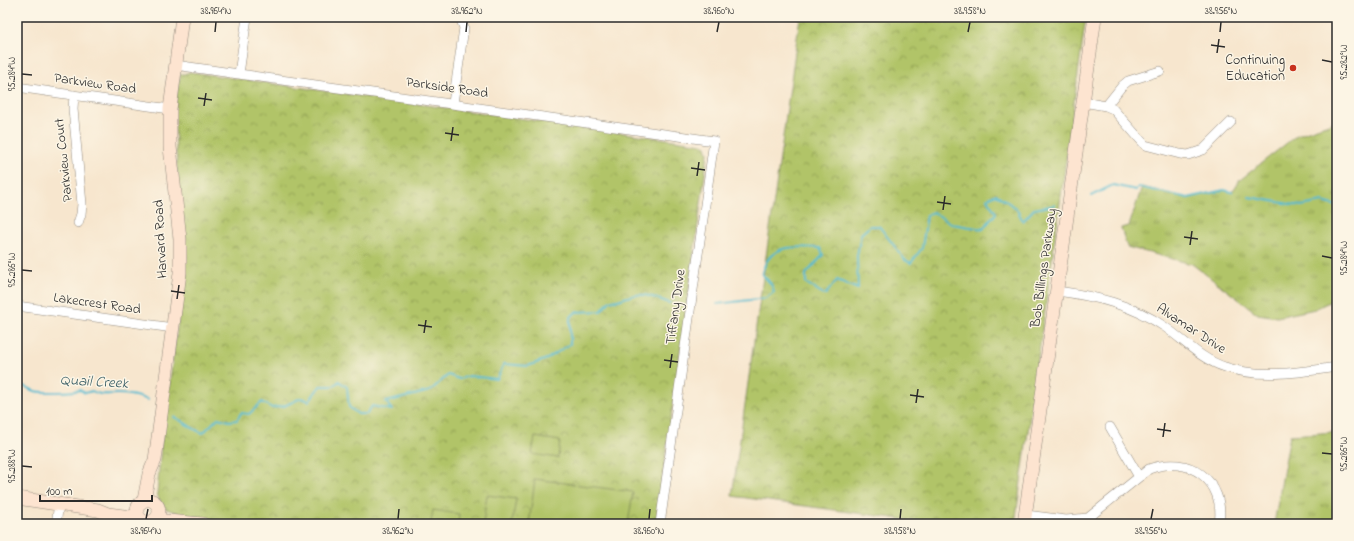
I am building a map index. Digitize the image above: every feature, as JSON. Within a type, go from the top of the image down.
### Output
[{"type":"street","name":"Harvard Road","points":[[150,507],[149,474],[155,460],[179,289],[181,253],[170,146],[170,109],[182,17]]},
{"type":"street","points":[[239,74],[248,17]]},
{"type":"street","points":[[454,103],[464,28],[460,17]]},
{"type":"street","name":"Bob Billings Parkway","points":[[1025,519],[1095,17]]},
{"type":"street","name":"Parkside Road","points":[[175,65],[454,103],[714,141]]},
{"type":"street","points":[[1106,106],[1122,86],[1128,81],[1160,71]]},
{"type":"street","name":"Parkview Road","points":[[17,87],[170,109]]},
{"type":"street","name":"Parkview Court","points":[[74,95],[72,109],[82,204],[78,223]]},
{"type":"street","points":[[1083,102],[1106,106],[1124,120],[1135,136],[1145,145],[1180,154],[1188,155],[1203,150],[1231,122]]},
{"type":"street","name":"Tiffany Drive","points":[[660,524],[714,141]]},
{"type":"street","name":"Alvamar Drive","points":[[1057,291],[1091,296],[1132,309],[1165,327],[1210,361],[1227,368],[1268,373],[1337,367]]},
{"type":"street","name":"Lakecrest Road","points":[[17,306],[173,328]]},
{"type":"street","points":[[1110,427],[1139,477]]},
{"type":"street","points":[[1025,519],[1088,521],[1149,469],[1167,464],[1182,465],[1196,471],[1209,481],[1217,494],[1220,510],[1218,524]]},
{"type":"street","points":[[17,498],[98,510],[150,507],[198,523]]},
{"type":"street","points":[[56,524],[59,504]]},
{"type":"street","points":[[98,510],[108,514],[139,518],[148,522],[150,507]]},
{"type":"green space","points":[[800,17],[1086,17],[1015,524],[937,524],[732,496]]},
{"type":"green space","points":[[190,72],[702,144],[706,146],[708,153],[656,524],[237,524],[191,517],[163,508],[157,494],[161,446],[183,285],[174,111],[180,75]]},
{"type":"green space","points":[[1337,121],[1337,298],[1315,309],[1277,317],[1258,314],[1192,264],[1127,247],[1121,228],[1129,226],[1142,187],[1188,198],[1224,190],[1232,192],[1240,180],[1297,135]]},
{"type":"green space","points":[[1337,432],[1337,524],[1274,524],[1290,435]]},
{"type":"green space","points":[[535,437],[560,441],[558,458],[532,454]]},
{"type":"green space","points":[[535,479],[633,492],[628,524],[529,524]]},
{"type":"green space","points":[[487,495],[516,499],[512,524],[483,524]]},
{"type":"green space","points":[[433,510],[459,514],[458,524],[431,522]]},
{"type":"waterway","name":"Quail Creek","points":[[1091,196],[1113,185],[1136,190],[1139,187],[1188,198],[1224,190],[1232,192]]},
{"type":"waterway","name":"Quail Creek","points":[[717,304],[766,298],[774,292],[771,284],[762,274],[765,264],[770,256],[777,251],[793,247],[820,248],[823,255],[806,274],[806,283],[825,295],[837,280],[858,289],[857,256],[861,234],[870,226],[879,226],[905,260],[911,263],[922,248],[927,215],[933,212],[952,224],[983,229],[996,213],[987,199],[996,194],[1016,208],[1023,221],[1034,209],[1055,205]]},
{"type":"waterway","name":"Quail Creek","points":[[1249,197],[1301,206],[1323,202],[1337,206]]},
{"type":"waterway","name":"Quail Creek","points":[[174,417],[195,430],[203,433],[218,418],[229,421],[237,420],[241,413],[249,414],[262,402],[272,408],[284,406],[301,398],[309,401],[320,386],[334,386],[339,381],[347,387],[349,407],[358,414],[367,414],[372,406],[392,410],[386,402],[430,391],[448,375],[459,379],[469,376],[497,379],[504,364],[528,366],[547,359],[570,344],[570,318],[576,312],[601,311],[610,301],[636,295],[651,296],[670,303]]},
{"type":"waterway","name":"Quail Creek","points":[[17,385],[25,386],[38,392],[65,392],[80,390],[85,393],[92,391],[101,394],[137,396],[148,400]]},
{"type":"place","name":"Continuing Education","points":[[1293,68]]}]
